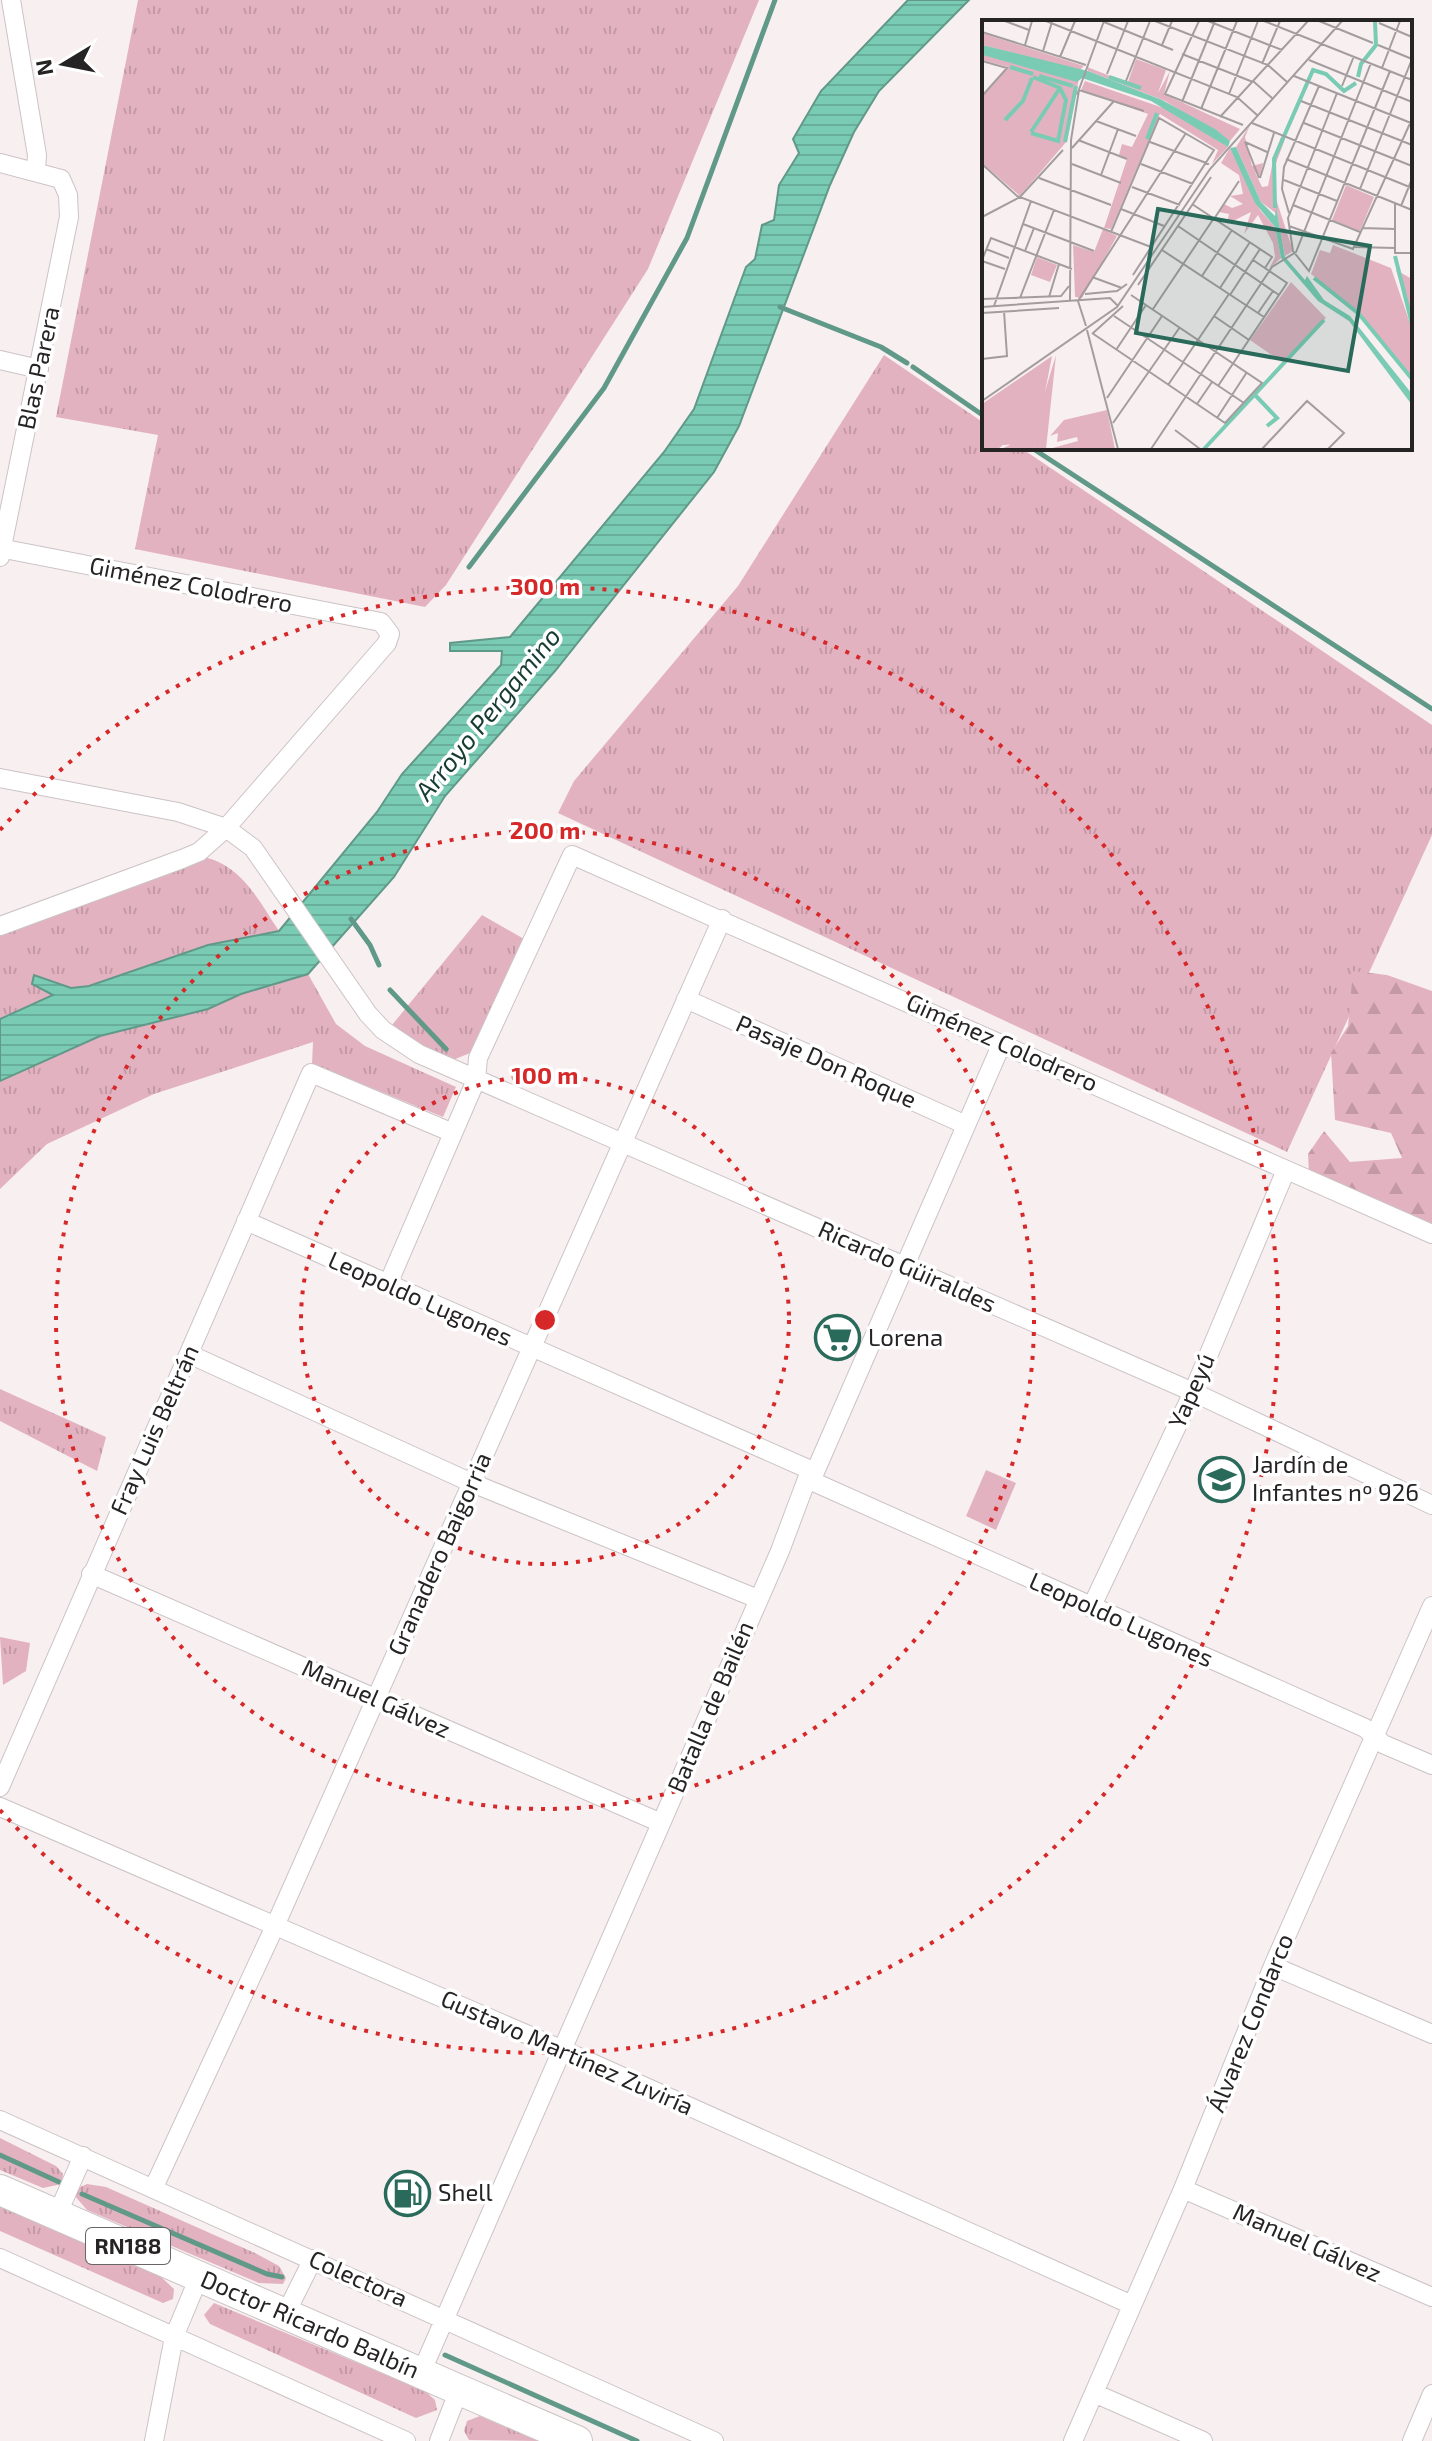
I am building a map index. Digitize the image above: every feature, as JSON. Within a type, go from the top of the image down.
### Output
[{"type":"highway","name":"Doctor Ricardo Balbín","points":[[0,2190],[577,2441]]},
{"type":"street","points":[[0,163],[36,170],[37,155],[11,0]]},
{"type":"street","name":"Blas Parera","points":[[1,551],[67,237],[68,195],[61,179],[36,170]]},
{"type":"street","points":[[0,360],[39,369]]},
{"type":"street","name":"Giménez Colodrero","points":[[1,551],[381,622],[388,628],[387,643],[226,828]]},
{"type":"street","points":[[0,778],[178,812],[226,828],[199,852],[0,926]]},
{"type":"street","name":"Ricardo Güiraldes","points":[[226,828],[253,848],[368,1014],[383,1030],[419,1054],[1193,1392],[1432,1505]]},
{"type":"street","name":"Giménez Colodrero","points":[[476,1080],[478,1058],[572,855],[1432,1234]]},
{"type":"street","name":"Granadero Baigorria","points":[[154,2187],[275,1926],[722,919]]},
{"type":"street","name":"Pasaje Don Roque","points":[[686,999],[966,1125]]},
{"type":"street","name":"Batalla de Bailén","points":[[421,2373],[811,1475],[907,1267],[1002,1043]]},
{"type":"street","name":"Fray Luis Beltrán","points":[[0,1787],[311,1073],[453,1133]]},
{"type":"street","points":[[388,1284],[476,1080]]},
{"type":"street","name":"Yapeyú","points":[[1091,1608],[1193,1392],[1286,1170]]},
{"type":"street","name":"Leopoldo Lugones","points":[[246,1221],[811,1475],[1091,1608],[1365,1728],[1374,1737],[1432,1765]]},
{"type":"street","points":[[189,1354],[472,1483],[758,1599]]},
{"type":"street","name":"Manuel Gálvez","points":[[91,1574],[661,1823]]},
{"type":"street","name":"Álvarez Condarco","points":[[1073,2441],[1183,2189],[1273,1966],[1432,1606]]},
{"type":"street","name":"Gustavo Martínez Zuviría","points":[[0,1807],[563,2050],[1132,2305]]},
{"type":"street","points":[[1273,1966],[1432,2034]]},
{"type":"street","name":"Colectora","points":[[0,2120],[714,2441]]},
{"type":"street","points":[[57,2215],[83,2156]]},
{"type":"street","name":"Manuel Gálvez","points":[[1183,2189],[1432,2297]]},
{"type":"street","points":[[0,2258],[406,2441]]},
{"type":"street","points":[[286,2313],[313,2259]]},
{"type":"street","points":[[154,2441],[174,2337],[199,2277]]},
{"type":"street","points":[[439,2441],[459,2390]]},
{"type":"street","points":[[1094,2393],[1203,2441]]},
{"type":"street","points":[[1412,2441],[1432,2394]]},
{"type":"green space","points":[[138,0],[759,0],[648,269],[446,585],[425,607],[135,549],[158,435],[56,417]]},
{"type":"green space","points":[[884,355],[982,422],[982,450],[1024,450],[1432,725],[1432,835],[1287,1152],[558,813],[574,781],[738,586]]},
{"type":"green space","points":[[203,857],[217,861],[239,876],[279,931],[208,945],[89,986],[71,988],[35,975],[53,995],[0,1019],[0,933]]},
{"type":"green space","points":[[482,915],[524,939],[470,1053],[453,1060],[418,1043],[392,1025]]},
{"type":"green space","points":[[1353,971],[1387,975],[1432,991],[1432,1232],[1309,1174],[1308,1154],[1324,1131],[1350,1162],[1402,1158],[1391,1133],[1335,1120],[1331,1053],[1348,1026]]},
{"type":"green space","points":[[308,974],[336,1024],[365,1046],[456,1087],[443,1117],[312,1064],[313,1042],[154,1094],[47,1144],[0,1189],[0,1081],[100,1036],[208,1009],[241,994]]},
{"type":"green space","points":[[0,1389],[106,1437],[97,1471],[0,1421]]},
{"type":"green space","points":[[986,1470],[1016,1483],[996,1530],[966,1516]]},
{"type":"green space","points":[[0,1637],[30,1643],[26,1671],[3,1685]]},
{"type":"green space","points":[[0,2138],[56,2166],[63,2174],[62,2184],[43,2188],[0,2170]]},
{"type":"green space","points":[[87,2184],[106,2187],[255,2253],[279,2266],[286,2278],[283,2284],[259,2283],[87,2210],[74,2195],[76,2189]]},
{"type":"green space","points":[[0,2206],[158,2274],[174,2289],[173,2299],[163,2303],[0,2231]]},
{"type":"green space","points":[[214,2303],[425,2391],[435,2400],[437,2410],[416,2418],[210,2324],[204,2315]]},
{"type":"green space","points":[[480,2416],[538,2441],[469,2440],[464,2431],[467,2421]]},
{"type":"water","name":"Arroyo Pergamino","points":[[908,0],[969,0],[879,91],[854,132],[830,185],[739,426],[714,472],[555,671],[445,796],[394,877],[308,974],[241,994],[208,1009],[100,1036],[0,1081],[0,1019],[53,995],[32,984],[34,975],[71,988],[89,986],[208,945],[279,931],[377,812],[402,774],[501,665],[502,651],[450,651],[450,643],[510,637],[664,452],[694,409],[746,267],[755,259],[762,225],[774,220],[779,185],[799,153],[793,139],[821,91]]},
{"type":"waterway","points":[[469,567],[604,388],[687,238],[775,0]]},
{"type":"waterway","points":[[780,307],[881,347],[907,363]]},
{"type":"waterway","points":[[913,367],[982,415]]},
{"type":"waterway","points":[[1035,450],[1432,709]]},
{"type":"waterway","points":[[351,919],[370,945],[379,965]]},
{"type":"waterway","points":[[390,990],[446,1049]]},
{"type":"waterway","points":[[0,2155],[59,2182]]},
{"type":"waterway","points":[[82,2194],[267,2274],[282,2277]]},
{"type":"waterway","points":[[445,2355],[637,2441]]},
{"type":"place","name":"Lorena","points":[[837,1338]]},
{"type":"place","name":"Jardín de Infantes nº 926","points":[[1221,1479]]},
{"type":"place","name":"Shell","points":[[407,2193]]}]
